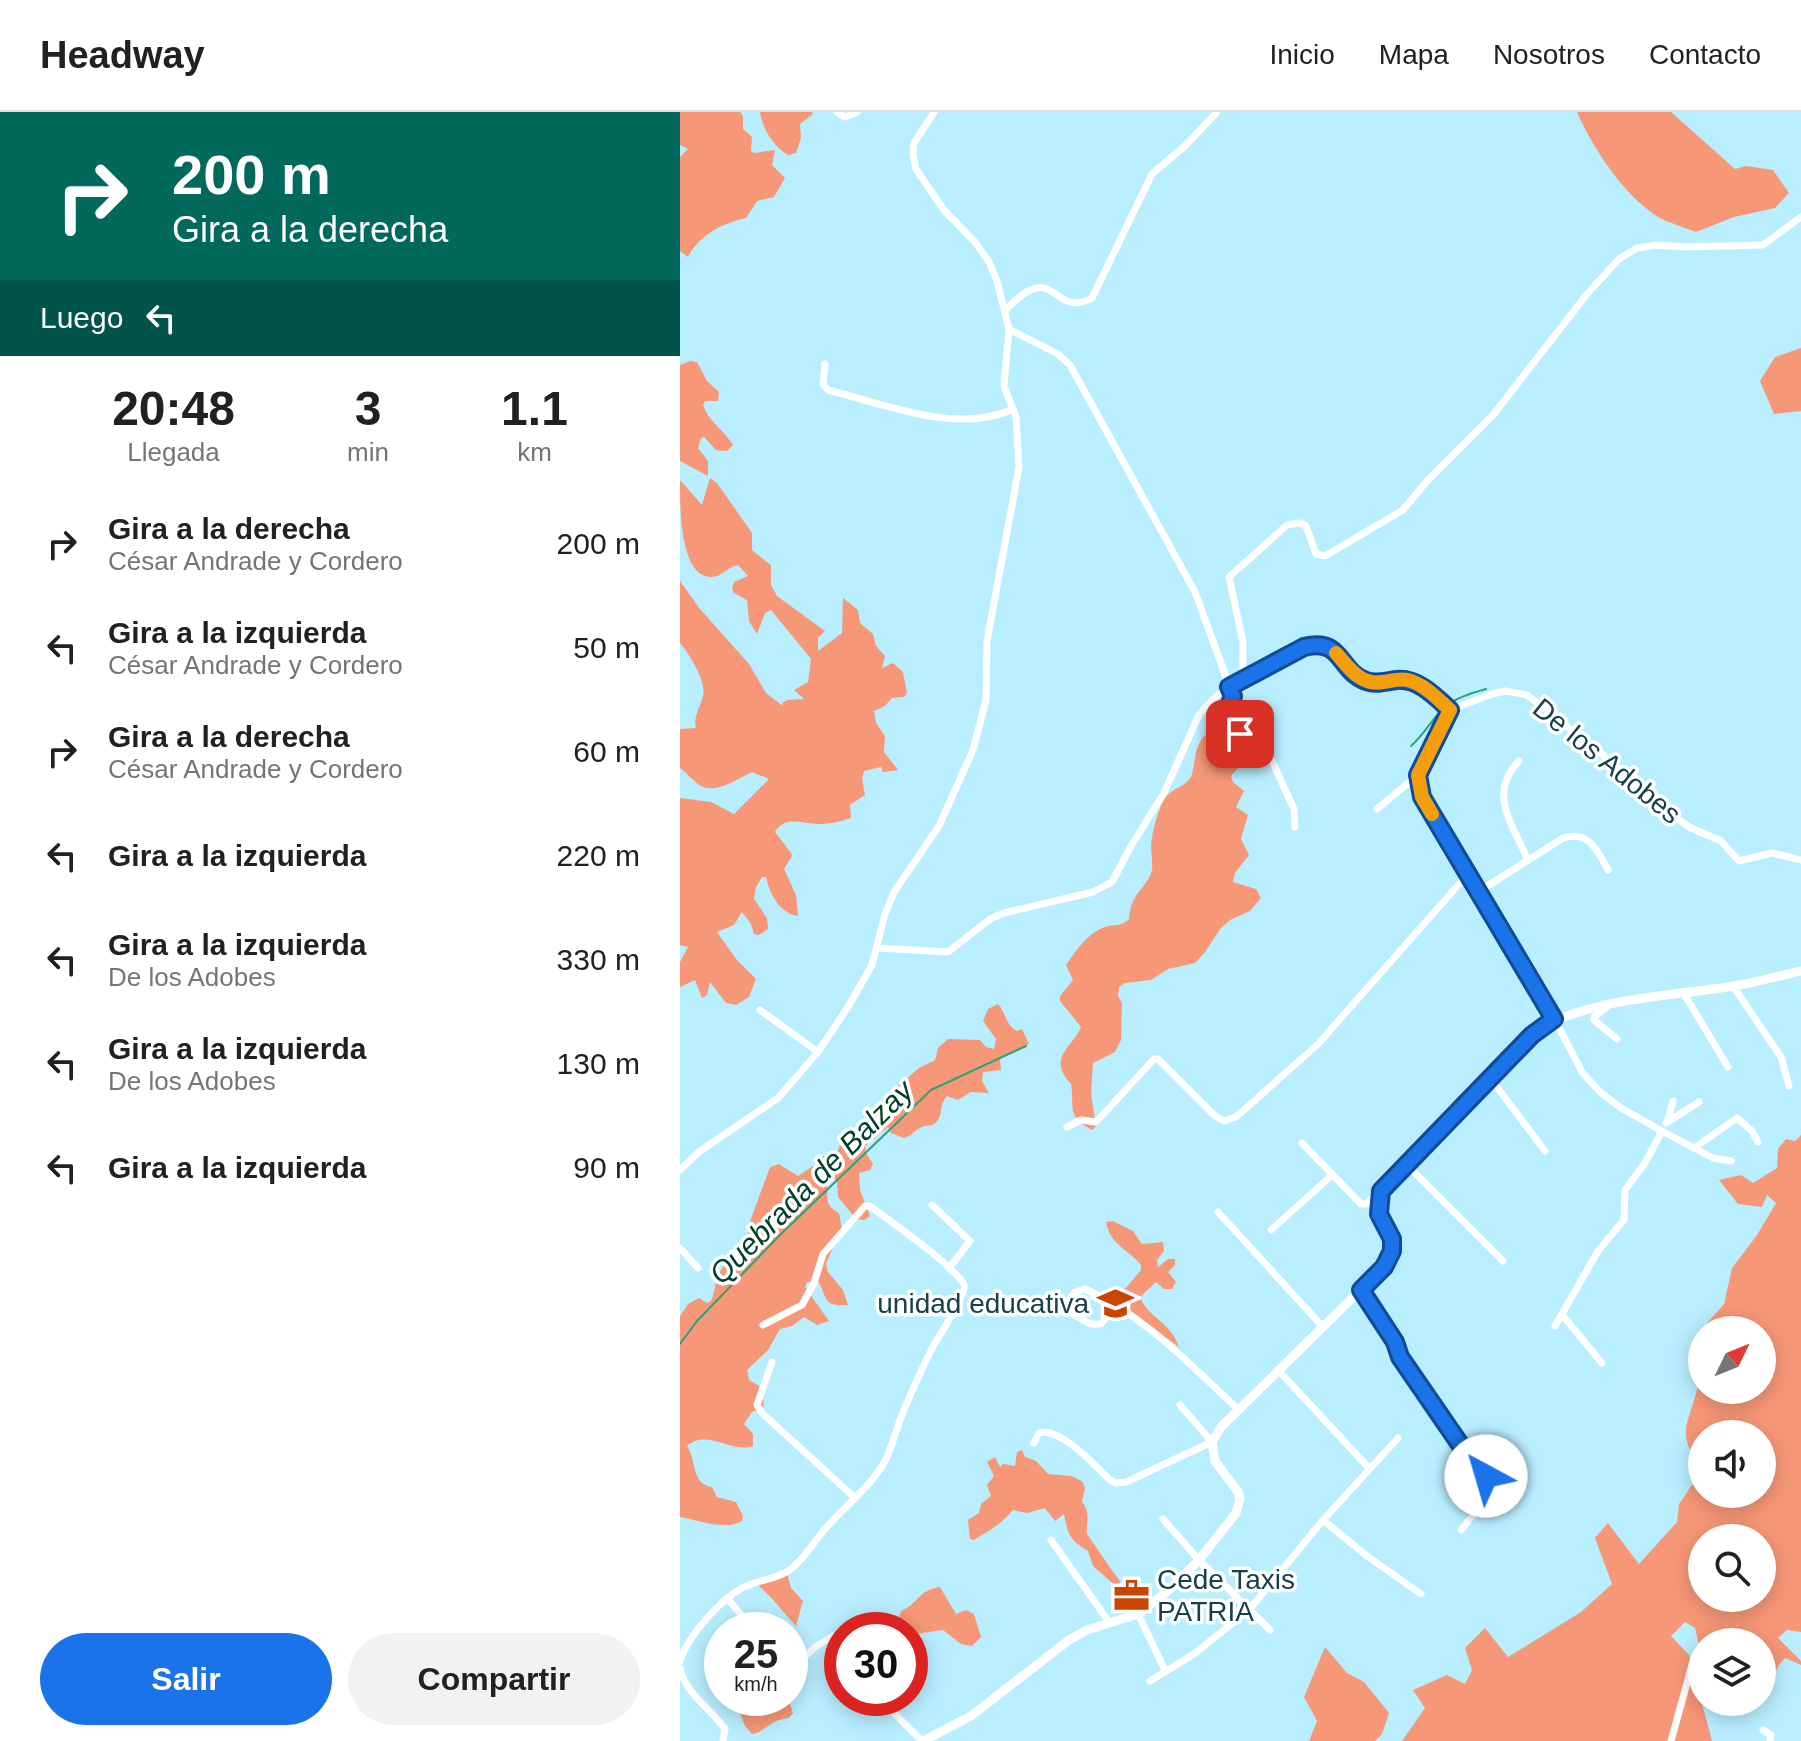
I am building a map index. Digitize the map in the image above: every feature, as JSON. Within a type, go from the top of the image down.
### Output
[{"type":"street","points":[[837,112],[845,117],[857,112]]},
{"type":"street","points":[[680,1170],[700,1151],[772,1104],[818,1052],[848,1007],[872,965],[894,892],[939,826],[973,750],[986,700],[987,641],[1019,467],[1013,409],[1004,386],[1009,329],[989,262],[975,242],[943,209],[916,169],[914,143],[934,112]]},
{"type":"street","points":[[1005,311],[1017,296],[1031,287],[1043,287],[1074,303],[1092,298],[1152,174],[1186,145],[1216,113]]},
{"type":"street","points":[[1243,679],[1243,642],[1229,577],[1287,525],[1300,523],[1306,526],[1314,551],[1319,556],[1325,556],[1397,515],[1493,415],[1587,294],[1619,259],[1637,248],[1657,245],[1763,245],[1801,217]]},
{"type":"street","points":[[1009,329],[1058,354],[1070,365],[1195,592],[1233,696],[1223,721],[1225,726],[1230,731],[1255,738],[1267,750],[1294,809],[1295,827]]},
{"type":"street","points":[[825,364],[823,384],[828,390],[938,418],[991,417],[1013,409]]},
{"type":"street","points":[[878,948],[948,952],[990,919],[1004,913],[1104,888],[1117,875],[1164,793],[1206,705],[1229,687],[1304,647],[1324,645],[1364,681],[1409,680],[1449,709],[1418,775],[1377,809]]},
{"type":"street","name":"De los Adobes","points":[[1449,709],[1506,691],[1527,695],[1602,754],[1651,801],[1691,828],[1721,841],[1739,861],[1772,853],[1801,860]]},
{"type":"street","points":[[1519,761],[1505,778],[1502,790],[1528,860]]},
{"type":"street","points":[[1418,775],[1422,797],[1554,1019],[1582,1072],[1599,1091],[1621,1108],[1662,1127],[1713,1158],[1731,1161]]},
{"type":"street","points":[[1478,892],[1571,835],[1586,837],[1593,843],[1608,870]]},
{"type":"street","points":[[1067,1127],[1081,1120],[1096,1122],[1154,1059],[1158,1059],[1215,1116],[1224,1121],[1236,1117],[1318,1044],[1467,875]]},
{"type":"street","points":[[1302,1143],[1331,1176],[1361,1204],[1366,1204],[1532,1035],[1554,1019],[1801,971]]},
{"type":"street","points":[[1733,986],[1781,1057],[1789,1086]]},
{"type":"street","points":[[1683,992],[1728,1067]]},
{"type":"street","points":[[1609,1006],[1594,1020],[1617,1039]]},
{"type":"street","points":[[760,1010],[818,1052]]},
{"type":"street","points":[[1491,1079],[1545,1151]]},
{"type":"street","points":[[1555,1326],[1598,1251],[1624,1220],[1625,1190],[1645,1163],[1672,1112],[1673,1101]]},
{"type":"street","points":[[1662,1127],[1699,1102]]},
{"type":"street","points":[[1694,1148],[1737,1118],[1752,1131],[1758,1142]]},
{"type":"street","points":[[1407,1165],[1503,1261]]},
{"type":"street","points":[[1271,1230],[1331,1176]]},
{"type":"street","points":[[1034,1443],[1039,1433],[1051,1432],[1071,1444],[1116,1483],[1138,1477],[1212,1442],[1238,1409],[1384,1267],[1392,1251],[1392,1239],[1379,1214],[1381,1191]]},
{"type":"street","points":[[932,1205],[970,1241],[949,1268]]},
{"type":"street","points":[[680,1660],[684,1649],[711,1613],[744,1587],[773,1578],[799,1563],[875,1475],[885,1461],[910,1395],[966,1286],[949,1268],[870,1206],[865,1206],[823,1254],[814,1283],[802,1305],[763,1325]]},
{"type":"street","points":[[1218,1212],[1323,1327]]},
{"type":"street","points":[[680,1248],[698,1268]]},
{"type":"street","points":[[1115,1305],[1101,1324],[1096,1325],[1073,1314],[1068,1301],[1075,1292],[1085,1289],[1115,1305],[1157,1334],[1238,1409]]},
{"type":"street","points":[[1361,1290],[1395,1342],[1400,1357],[1466,1453],[1486,1476],[1488,1496],[1461,1530]]},
{"type":"street","points":[[1563,1316],[1602,1363]]},
{"type":"street","points":[[772,1362],[757,1405],[854,1497]]},
{"type":"street","points":[[1278,1370],[1369,1468]]},
{"type":"street","points":[[897,1716],[923,1741],[971,1716],[1069,1640],[1109,1622],[1138,1614],[1168,1591],[1199,1560],[1236,1513],[1240,1499],[1215,1461],[1212,1442],[1180,1405]]},
{"type":"street","points":[[1150,1681],[1194,1654],[1249,1610],[1323,1520],[1398,1438]]},
{"type":"street","points":[[1163,1519],[1199,1560],[1270,1630]]},
{"type":"street","points":[[1323,1520],[1421,1594]]},
{"type":"street","points":[[1051,1540],[1109,1622]]},
{"type":"street","points":[[727,1598],[739,1612]]},
{"type":"street","points":[[1138,1614],[1165,1670]]},
{"type":"street","points":[[808,1654],[824,1642]]},
{"type":"street","points":[[680,1668],[681,1676],[692,1691],[725,1729],[723,1741]]},
{"type":"street","points":[[1671,1741],[1688,1679]]},
{"type":"street","points":[[1763,1730],[1771,1735],[1770,1741]]},
{"type":"shaded area","points":[[680,112],[740,112],[743,129],[752,137],[751,151],[775,150],[772,165],[785,178],[774,197],[757,201],[746,218],[712,231],[698,242],[688,257],[680,251],[680,157],[688,149],[680,145]]},
{"type":"shaded area","points":[[760,112],[812,112],[800,124],[801,138],[796,153],[788,155],[773,142]]},
{"type":"shaded area","points":[[1577,112],[1671,112],[1735,169],[1746,166],[1773,170],[1789,193],[1775,208],[1734,217],[1696,232],[1652,213],[1626,189],[1602,158]]},
{"type":"shaded area","points":[[1801,348],[1801,411],[1774,414],[1760,381],[1775,357]]},
{"type":"shaded area","points":[[697,362],[707,381],[719,392],[718,401],[705,401],[703,405],[733,445],[727,451],[716,450],[704,437],[701,438],[698,448],[708,461],[708,476],[680,461],[680,365]]},
{"type":"shaded area","points":[[710,478],[717,483],[752,533],[752,550],[771,565],[771,585],[777,596],[825,631],[818,638],[818,651],[842,633],[843,598],[858,610],[860,623],[873,634],[876,646],[885,656],[882,668],[893,663],[903,672],[907,693],[904,697],[892,698],[874,711],[876,723],[885,736],[884,752],[898,770],[883,772],[881,767],[864,771],[865,795],[850,805],[851,818],[822,824],[789,822],[775,832],[792,856],[784,869],[796,895],[798,916],[781,907],[766,877],[762,877],[754,899],[767,918],[768,929],[759,935],[754,934],[742,912],[734,925],[717,932],[737,960],[756,979],[749,997],[736,1005],[726,1003],[710,982],[707,995],[702,998],[695,980],[680,987],[680,962],[688,947],[680,945],[680,798],[711,802],[734,814],[769,779],[752,772],[728,784],[707,788],[680,768],[680,729],[696,728],[696,716],[704,690],[696,668],[680,643],[680,581],[700,609],[749,664],[766,693],[783,706],[782,703],[788,700],[804,699],[794,690],[808,682],[811,659],[771,610],[765,613],[757,634],[749,621],[747,600],[732,589],[734,582],[748,576],[738,565],[710,577],[700,573],[693,565],[684,539],[680,480],[702,505]]},
{"type":"shaded area","points":[[1216,728],[1252,732],[1267,745],[1255,761],[1237,769],[1231,776],[1233,782],[1244,791],[1236,807],[1248,815],[1241,839],[1249,855],[1235,873],[1233,882],[1256,889],[1261,898],[1250,911],[1221,928],[1195,963],[1168,969],[1151,980],[1125,983],[1119,987],[1121,1040],[1115,1052],[1093,1063],[1091,1094],[1096,1126],[1092,1130],[1075,1115],[1071,1084],[1061,1067],[1063,1054],[1081,1027],[1060,1001],[1060,996],[1073,980],[1066,965],[1093,934],[1129,919],[1133,902],[1152,870],[1151,845],[1162,803],[1190,779],[1200,742]]},
{"type":"shaded area","points":[[998,1004],[1010,1025],[1017,1031],[1022,1029],[1029,1044],[1000,1059],[1001,1070],[983,1072],[982,1081],[989,1093],[971,1092],[958,1100],[947,1096],[934,1124],[904,1138],[891,1133],[888,1127],[865,1146],[873,1164],[870,1170],[859,1173],[860,1190],[870,1216],[864,1220],[856,1219],[838,1197],[837,1181],[827,1173],[823,1156],[836,1155],[840,1145],[851,1141],[870,1122],[891,1112],[892,1108],[886,1102],[897,1087],[919,1068],[935,1060],[938,1048],[948,1039],[980,1040],[986,1047],[994,1049],[996,1039],[983,1021],[988,1009]]},
{"type":"shaded area","points":[[1801,1135],[1801,1632],[1787,1630],[1778,1638],[1801,1661],[1801,1665],[1785,1658],[1776,1671],[1776,1628],[1695,1628],[1685,1622],[1671,1636],[1688,1654],[1688,1716],[1705,1716],[1712,1741],[1402,1741],[1425,1708],[1413,1690],[1447,1675],[1465,1684],[1472,1670],[1465,1648],[1485,1628],[1508,1657],[1581,1612],[1612,1584],[1595,1538],[1608,1523],[1639,1564],[1677,1522],[1679,1504],[1688,1491],[1688,1508],[1776,1508],[1776,1420],[1688,1420],[1693,1404],[1776,1404],[1776,1316],[1713,1316],[1724,1304],[1732,1268],[1776,1203],[1767,1195],[1762,1207],[1738,1204],[1719,1180],[1741,1175],[1753,1183],[1777,1168],[1778,1149],[1786,1139],[1795,1141]]},
{"type":"shaded area","points":[[779,1164],[798,1176],[813,1166],[828,1188],[828,1203],[839,1213],[842,1229],[826,1263],[828,1272],[843,1290],[848,1305],[830,1303],[818,1281],[807,1282],[805,1287],[829,1321],[817,1325],[804,1317],[792,1326],[780,1329],[768,1350],[747,1370],[749,1380],[761,1387],[764,1406],[752,1412],[744,1424],[753,1434],[753,1446],[745,1448],[703,1440],[687,1446],[697,1477],[712,1487],[717,1497],[736,1502],[743,1516],[742,1521],[720,1525],[680,1517],[680,1316],[688,1304],[699,1298],[707,1303],[711,1301],[720,1270],[739,1261],[770,1167]]},
{"type":"shaded area","points":[[1113,1221],[1133,1231],[1142,1244],[1163,1242],[1164,1251],[1157,1260],[1158,1267],[1168,1259],[1175,1259],[1175,1265],[1168,1272],[1176,1282],[1172,1289],[1164,1289],[1156,1282],[1140,1297],[1148,1310],[1171,1331],[1179,1347],[1120,1301],[1124,1290],[1141,1270],[1141,1265],[1111,1236],[1106,1222]]},
{"type":"shaded area","points":[[1022,1450],[1025,1457],[1036,1461],[1048,1474],[1072,1476],[1083,1482],[1082,1502],[1087,1514],[1087,1534],[1120,1581],[1119,1589],[1093,1566],[1088,1551],[1073,1540],[1064,1514],[1055,1521],[1045,1508],[1027,1513],[1013,1510],[990,1530],[974,1540],[970,1539],[968,1520],[979,1513],[981,1504],[991,1496],[987,1485],[994,1476],[987,1462],[995,1457],[1000,1467],[1003,1464],[1015,1466],[1017,1452]]},
{"type":"shaded area","points":[[787,1573],[791,1588],[803,1601],[800,1612],[784,1612],[759,1586],[760,1582]]},
{"type":"shaded area","points":[[940,1587],[956,1614],[966,1610],[974,1614],[981,1637],[972,1646],[961,1644],[943,1630],[928,1632],[928,1612],[901,1612],[927,1591]]},
{"type":"shaded area","points":[[1325,1647],[1347,1673],[1364,1682],[1389,1713],[1382,1734],[1375,1741],[1309,1741],[1317,1721],[1304,1697]]},
{"type":"shaded area","points":[[741,1716],[791,1716],[752,1734]]},
{"type":"waterway","points":[[1411,746],[1445,707],[1486,689]]},
{"type":"waterway","name":"Quebrada de Balzay","points":[[680,1344],[697,1321],[781,1234],[931,1090],[1026,1046]]},
{"type":"slow traffic","points":[[1336,653],[1364,681],[1409,680],[1450,710],[1418,775],[1422,797],[1432,814]]},
{"type":"place","name":"unidad educativa","points":[[1115,1303]]},
{"type":"place","name":"Cede Taxis PATRIA","points":[[1131,1595]]},
{"type":"route","points":[[1240,734],[1230,731],[1223,721],[1233,696],[1229,687],[1304,647],[1317,644],[1334,651],[1364,681],[1409,680],[1441,701],[1450,710],[1418,775],[1422,797],[1554,1019],[1532,1035],[1381,1191],[1379,1214],[1392,1239],[1392,1251],[1384,1267],[1361,1290],[1395,1342],[1400,1357],[1466,1453],[1486,1476]]}]
